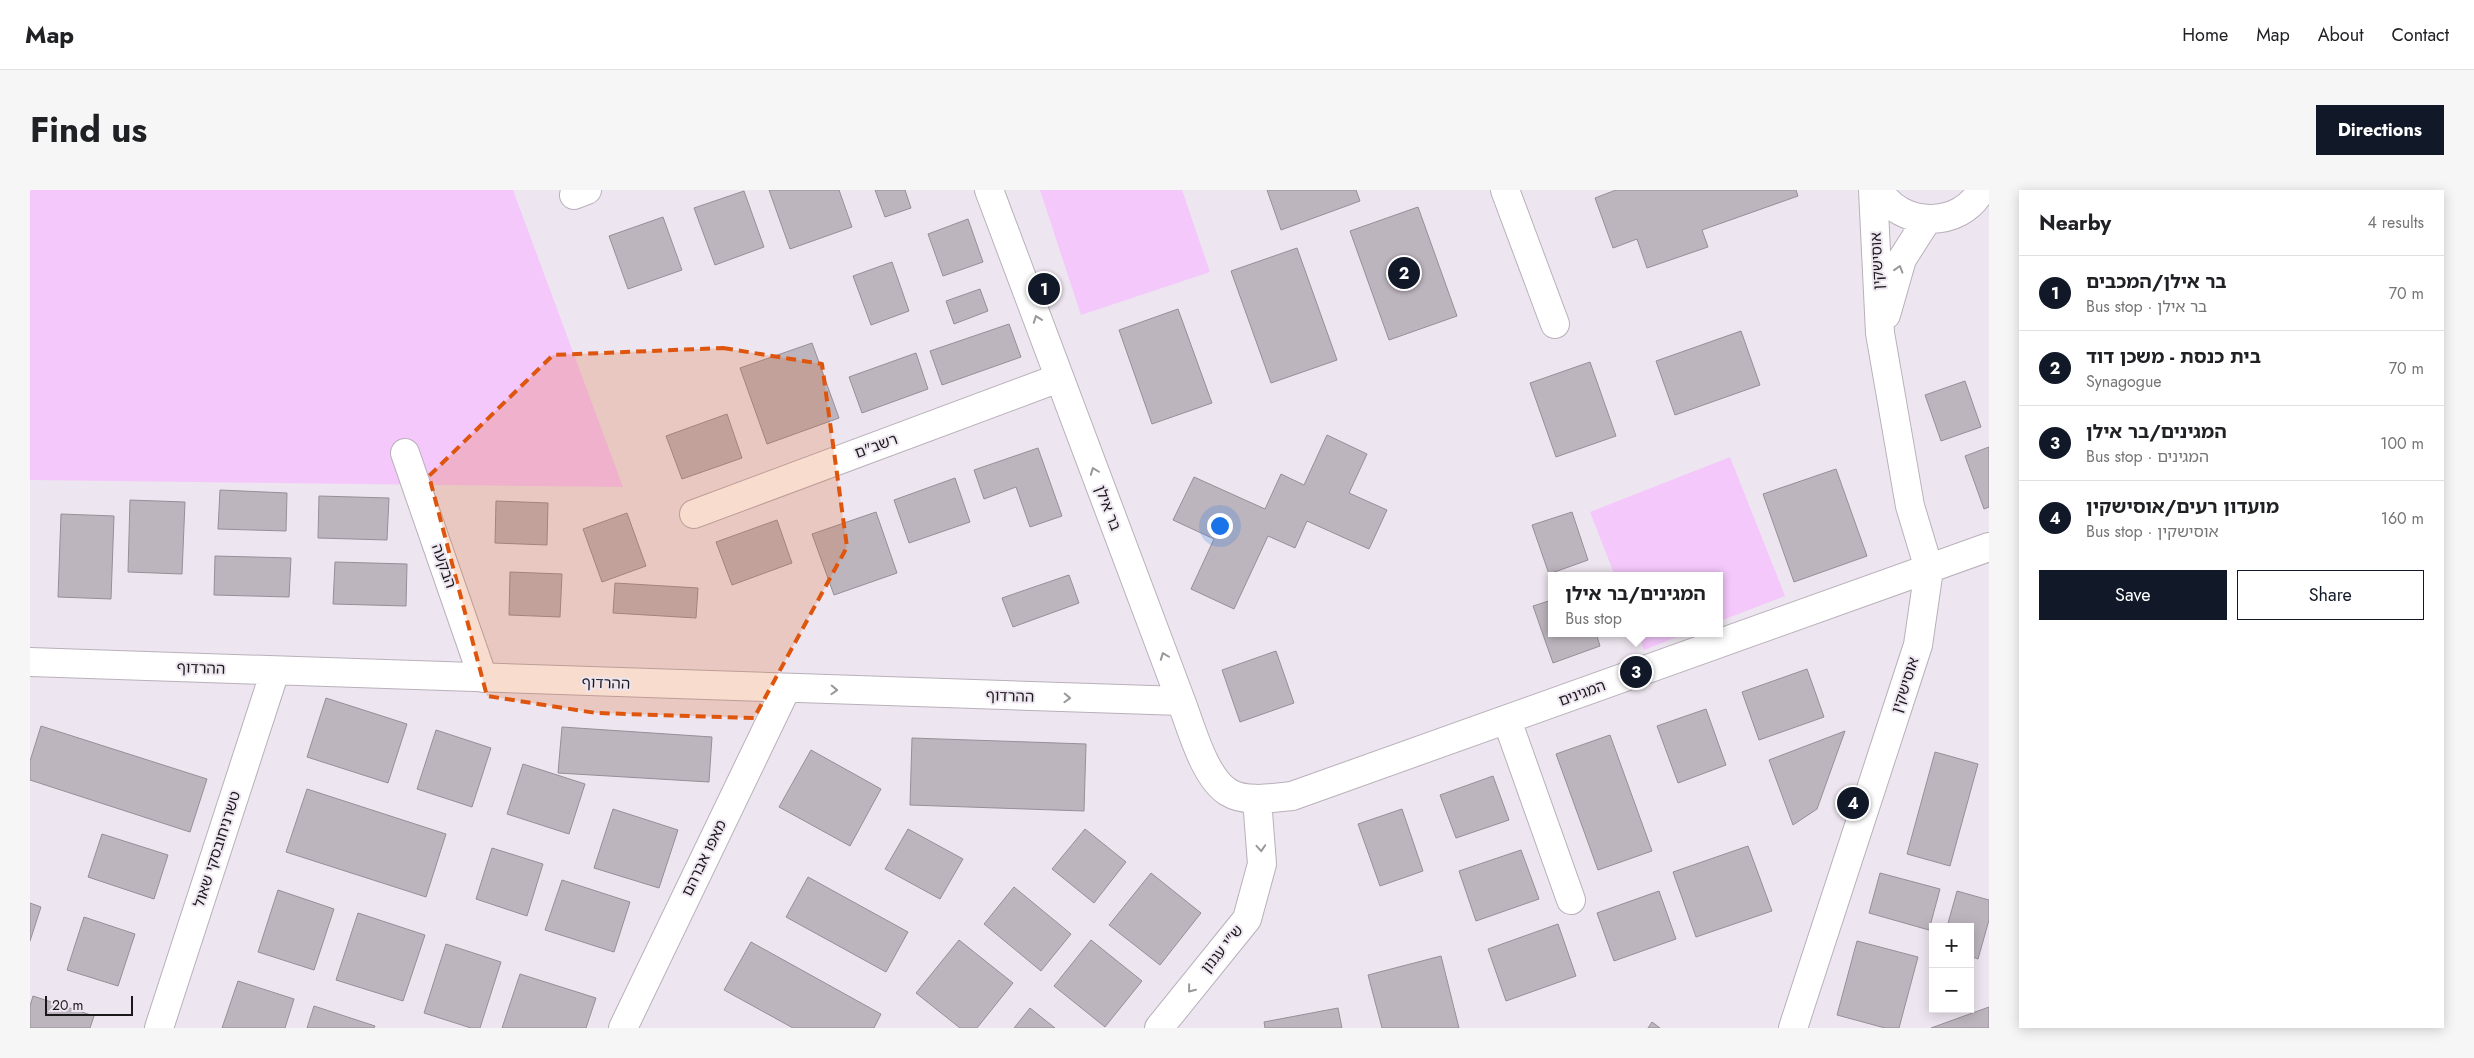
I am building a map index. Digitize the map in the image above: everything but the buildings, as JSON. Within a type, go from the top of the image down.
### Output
[{"type":"street","name":"בר אילן","points":[[989,190],[1210,774],[1228,793],[1257,799]]},
{"type":"street","points":[[1505,190],[1555,324]]},
{"type":"street","name":"אוסישקין","points":[[1793,1028],[1918,645],[1929,569],[1910,506],[1880,333],[1873,190]]},
{"type":"street","points":[[1878,190],[1892,207],[1909,216],[1927,220],[1946,218],[1964,210],[1981,190]]},
{"type":"street","name":"אוסישקין","points":[[1880,333],[1902,259],[1927,220]]},
{"type":"street","name":"רשב\"ם","points":[[694,514],[1059,378]]},
{"type":"street","name":"הבקעה","points":[[405,453],[483,678]]},
{"type":"street","name":"המגינים","points":[[1257,799],[1292,796],[1989,547]]},
{"type":"street","name":"ההרדוף","points":[[30,662],[1181,701]]},
{"type":"street","name":"טשרניחובסקי שאול","points":[[159,1028],[275,671]]},
{"type":"street","name":"מאפו אברהם","points":[[623,1028],[786,689]]},
{"type":"street","points":[[1507,720],[1571,900]]},
{"type":"street","name":"ש\"י עגנון","points":[[1159,1028],[1247,919],[1262,864],[1257,799]]},
{"type":"highlighted area","points":[[723,348],[822,364],[847,547],[754,718],[596,713],[487,696],[429,476],[553,355]]},
{"type":"shaded area","points":[[30,190],[513,190],[623,487],[30,480]]},
{"type":"shaded area","points":[[1040,190],[1182,190],[1210,272],[1081,315]]},
{"type":"shaded area","points":[[1730,457],[1785,596],[1723,620],[1723,572],[1613,572],[1590,512]]},
{"type":"shaded area","points":[[1639,637],[1677,637],[1644,650]]},
{"type":"place","name":"בית כנסת - משכן דוד","points":[[1404,273]]},
{"type":"place","name":"בר אילן/המכבים","points":[[1044,289]]},
{"type":"place","name":"המגינים/בר אילן","points":[[1636,672]]},
{"type":"place","name":"מועדון רעים/אוסישקין","points":[[1853,803]]}]
